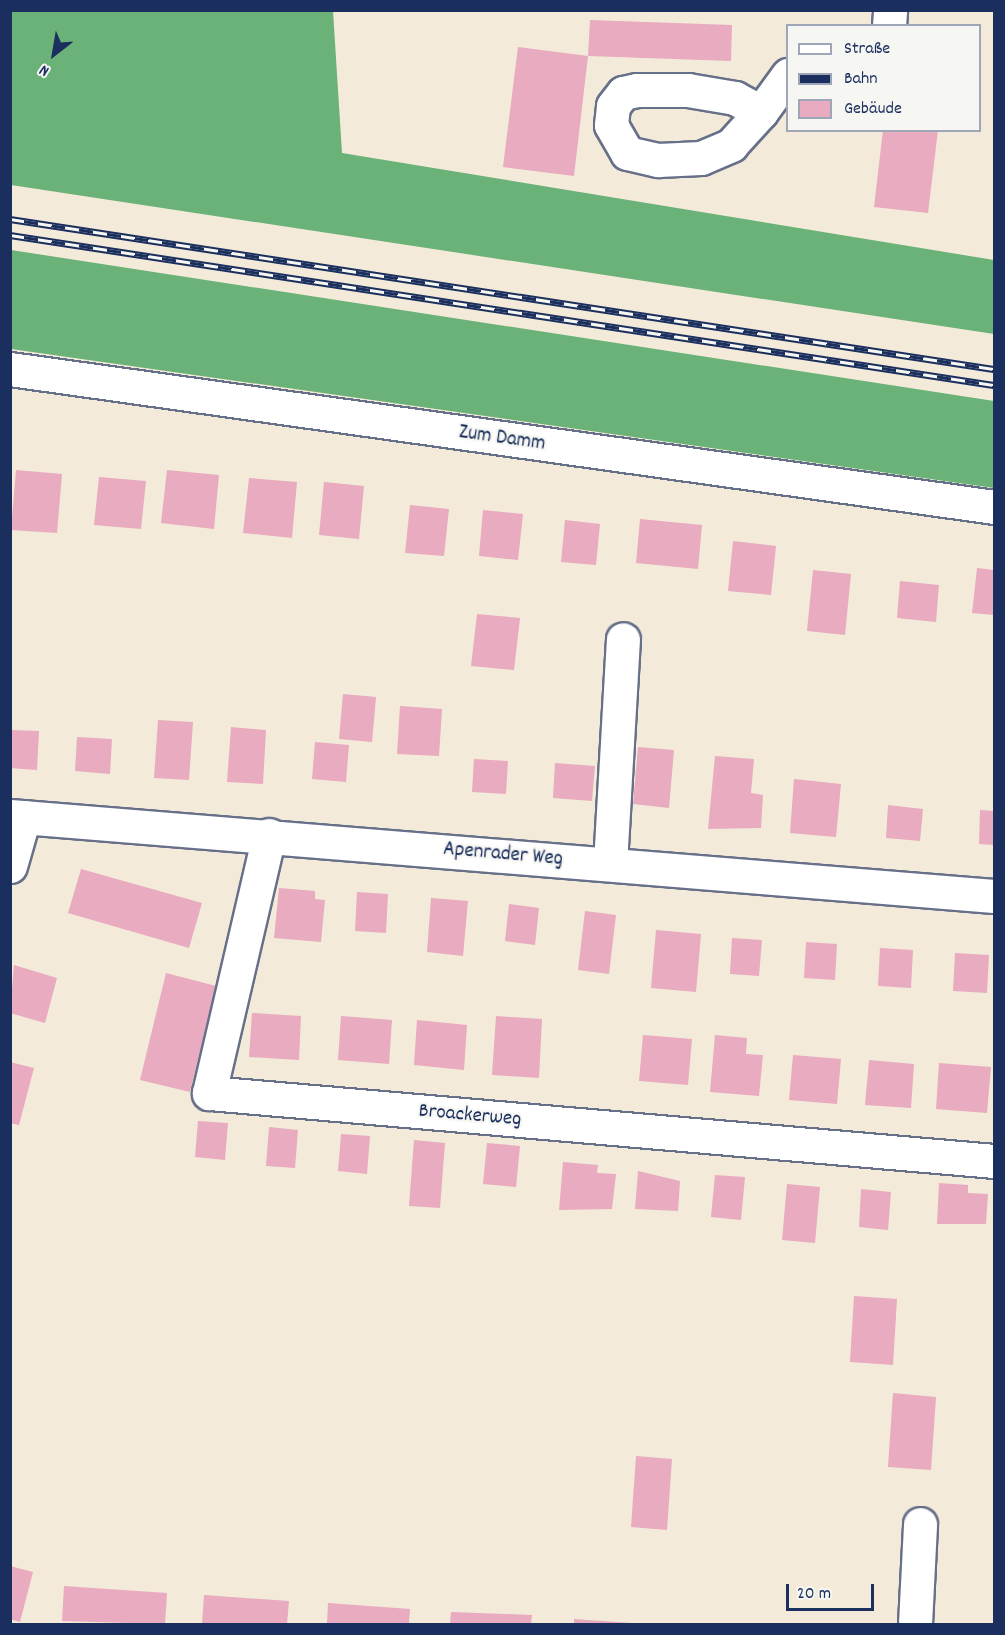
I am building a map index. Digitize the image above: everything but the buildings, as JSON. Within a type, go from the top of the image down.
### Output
[{"type":"street","points":[[761,112],[786,78]]},
{"type":"street","name":"Zum Damm","points":[[10,369],[994,507]]},
{"type":"street","points":[[610,864],[623,639]]},
{"type":"street","points":[[10,866],[17,816]]},
{"type":"street","name":"Apenrader Weg","points":[[17,816],[994,896]]},
{"type":"street","name":"Broackerweg","points":[[269,835],[209,1093],[994,1161]]},
{"type":"street","points":[[915,1624],[920,1524]]},
{"type":"green space","points":[[11,10],[333,11],[342,153],[994,260],[994,334],[11,185]]},
{"type":"green space","points":[[11,250],[994,401],[994,488],[11,349]]},
{"type":"railway","points":[[10,219],[994,369]]},
{"type":"railway","points":[[10,235],[994,385]]}]
